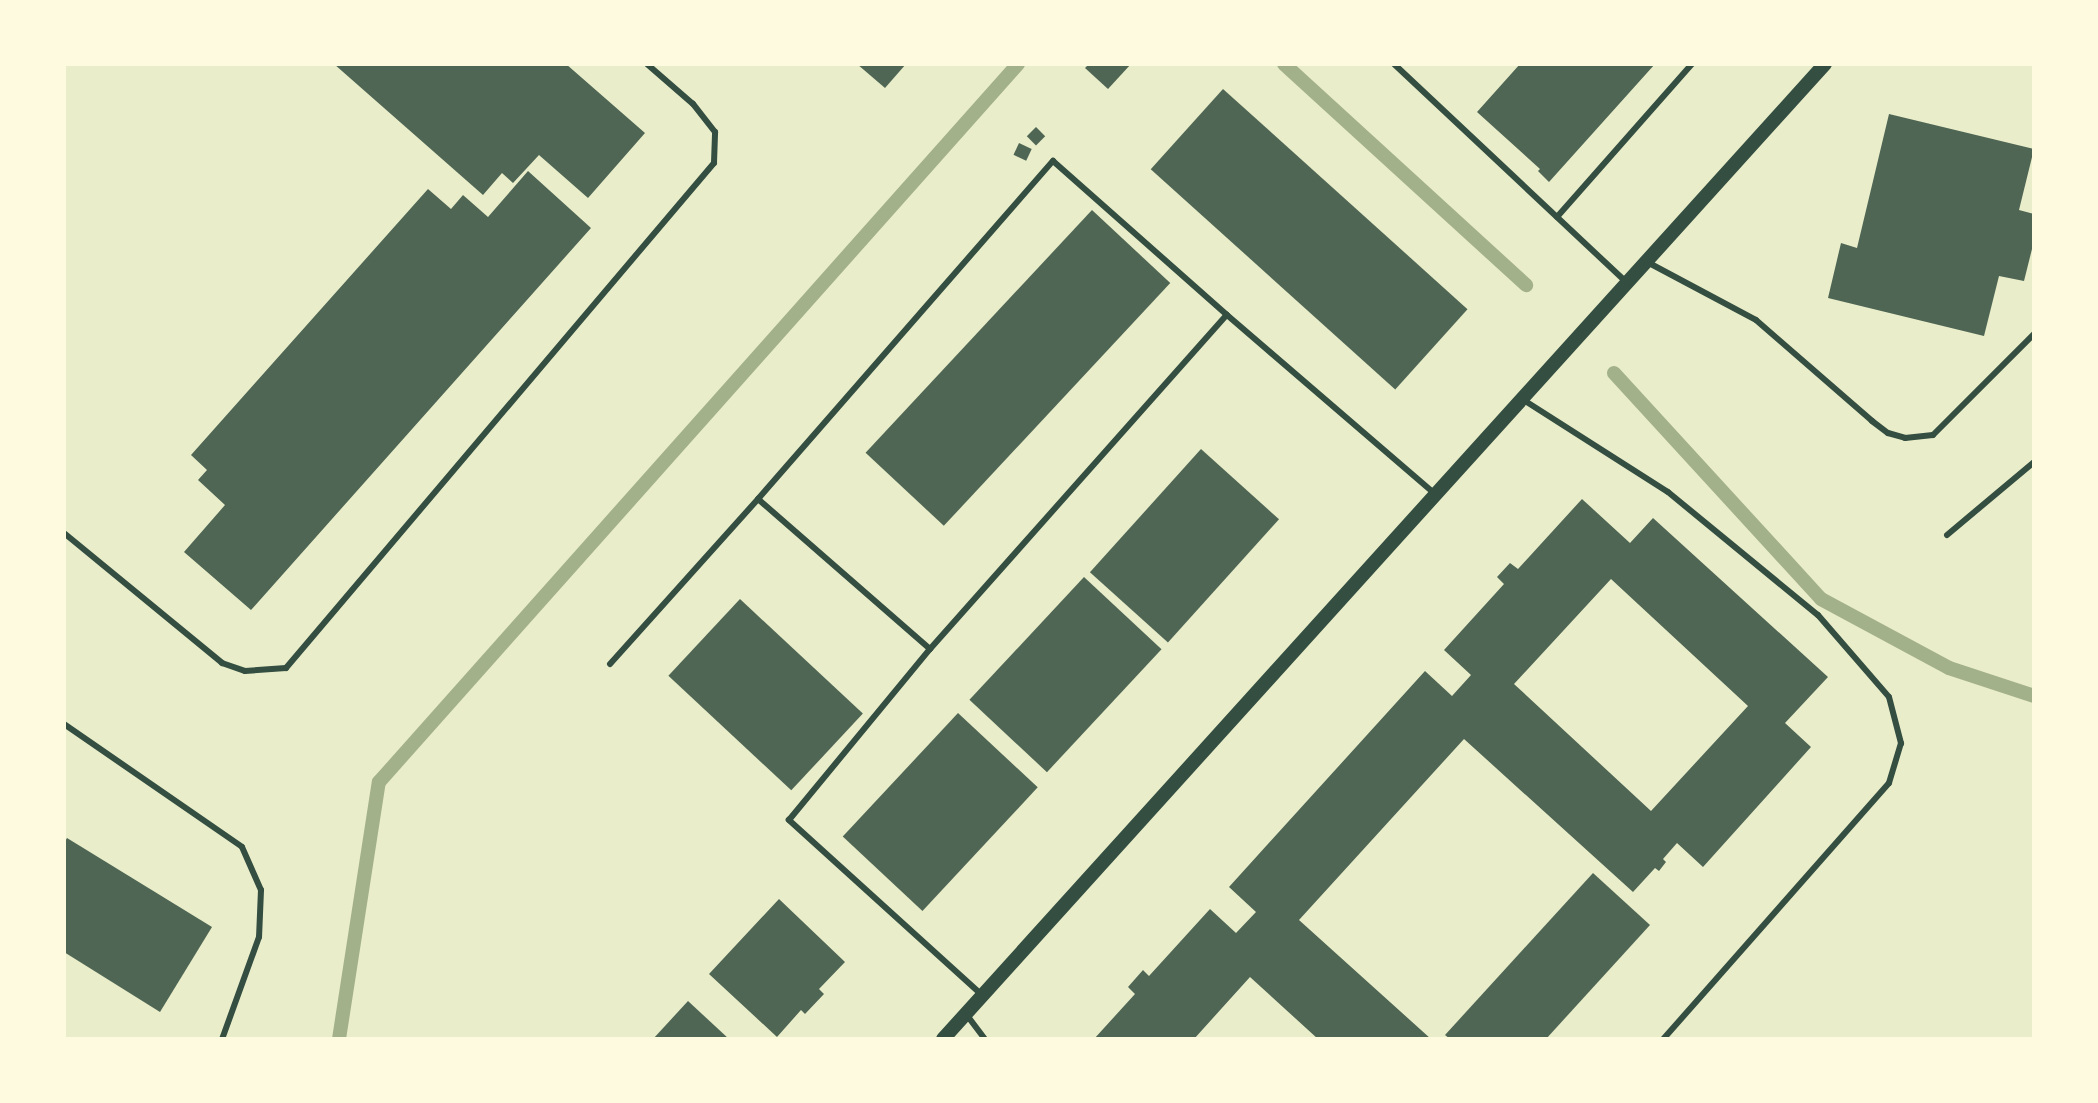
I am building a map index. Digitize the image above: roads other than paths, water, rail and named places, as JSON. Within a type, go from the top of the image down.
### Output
[{"type":"street","points":[[943,1039],[1825,64]]},
{"type":"lane","points":[[64,533],[222,663],[245,671],[286,668],[714,163],[715,132],[693,104],[647,64]]},
{"type":"lane","points":[[1394,64],[1627,283]]},
{"type":"lane","points":[[1557,217],[1692,64]]},
{"type":"lane","points":[[610,664],[1053,161],[1436,495]]},
{"type":"lane","points":[[1647,262],[1756,320],[1888,433],[1905,438],[1933,435],[2034,334]]},
{"type":"lane","points":[[982,996],[789,820],[930,649],[1227,315]]},
{"type":"lane","points":[[1522,399],[1668,492],[1818,615],[1889,697],[1901,743],[1889,783],[1663,1039]]},
{"type":"lane","points":[[1947,535],[2034,462]]},
{"type":"lane","points":[[758,499],[930,649]]},
{"type":"lane","points":[[64,724],[242,847],[261,890],[259,937],[222,1039]]},
{"type":"lane","points":[[966,1014],[985,1039]]},
{"type":"waterway","points":[[339,1039],[379,782],[1018,64]]},
{"type":"waterway","points":[[1284,64],[1526,285]]},
{"type":"waterway","points":[[1614,373],[1821,599],[1949,668],[2034,696]]}]
